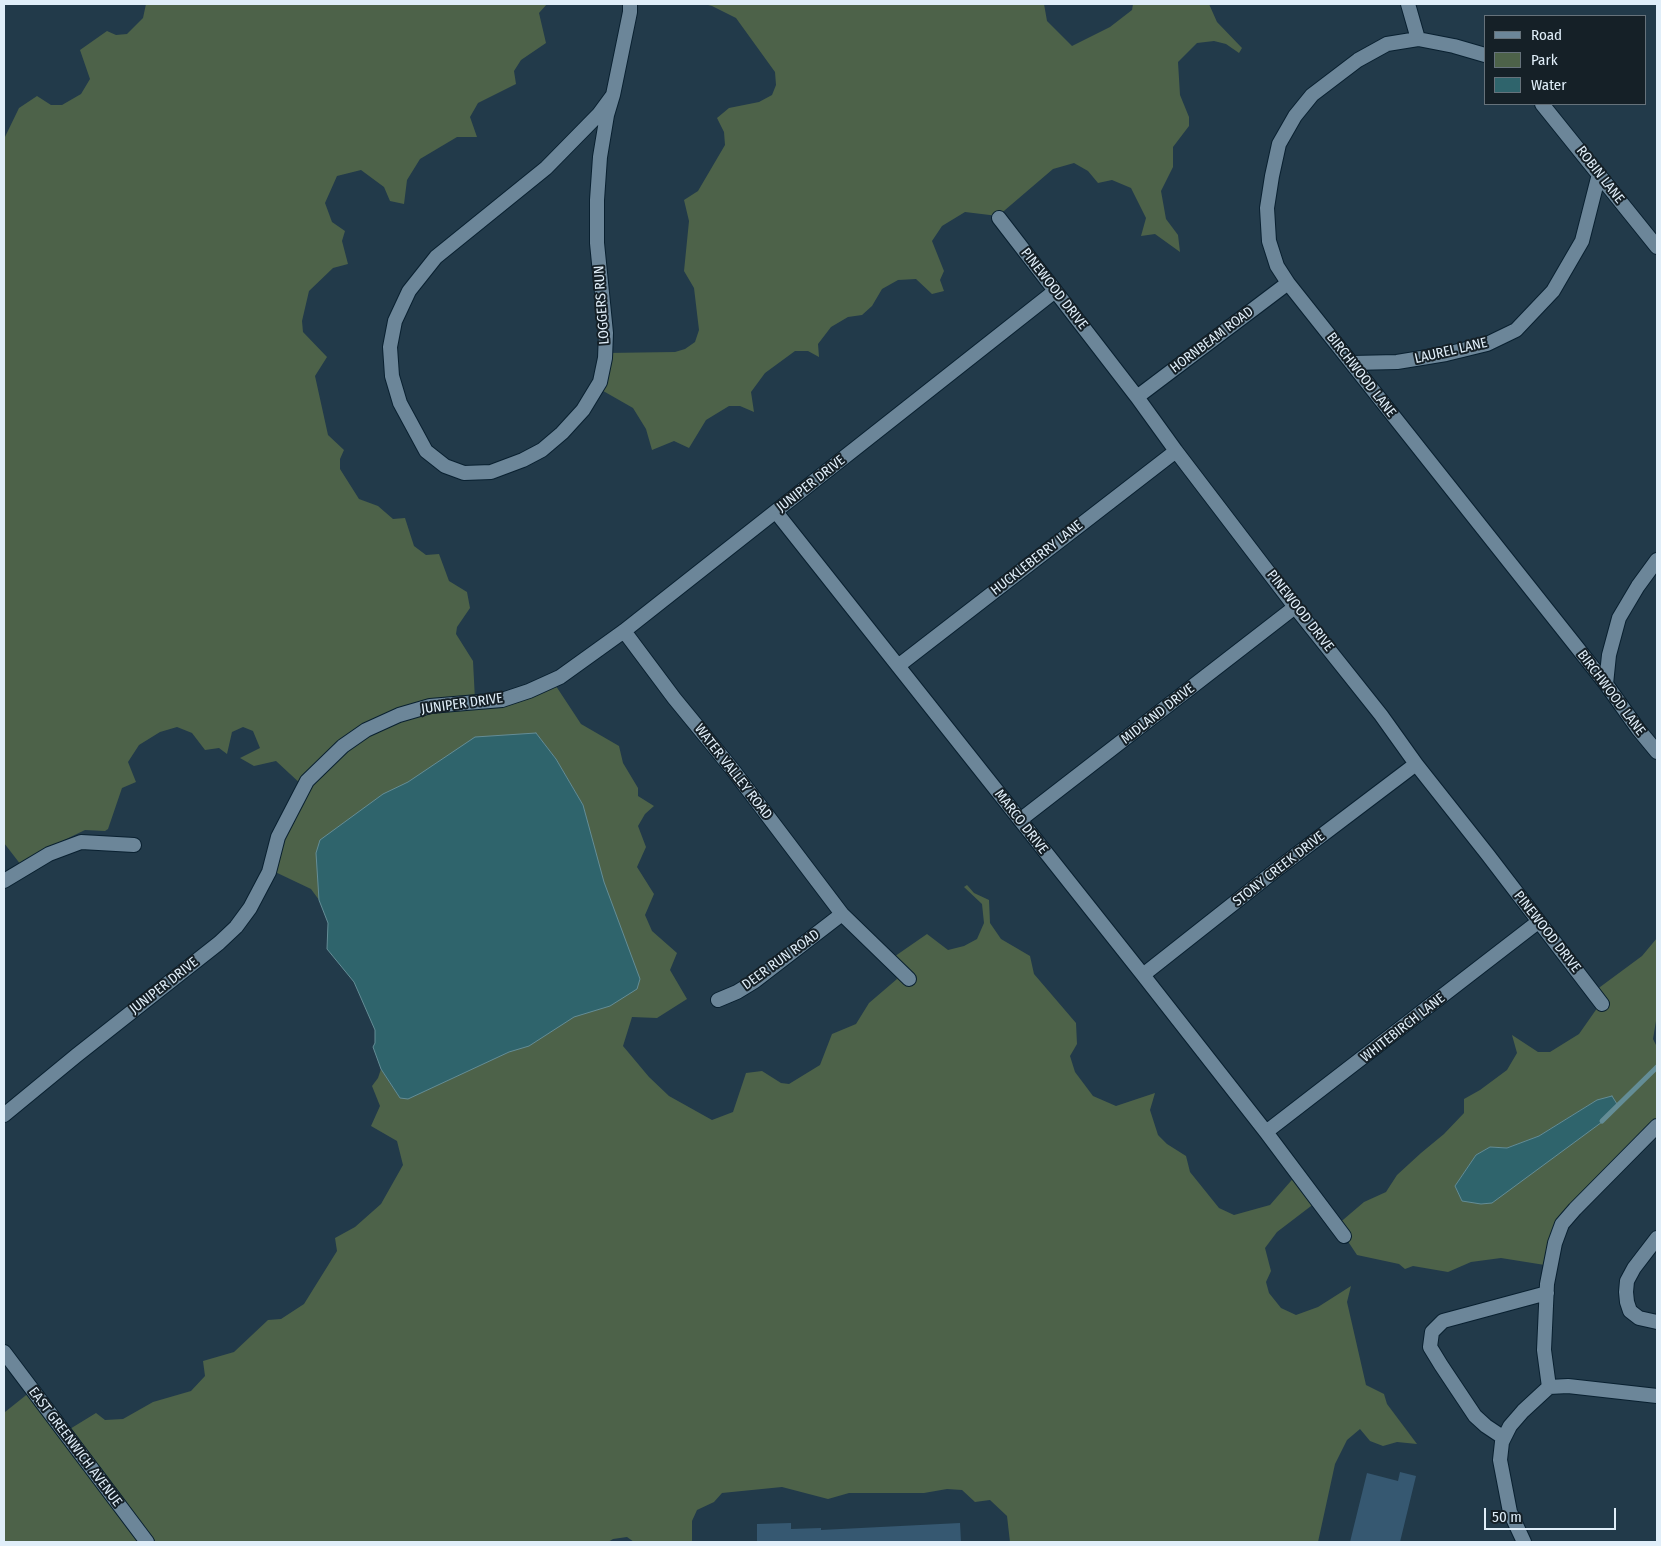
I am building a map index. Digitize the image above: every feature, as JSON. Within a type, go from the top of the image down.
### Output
[{"type":"street","name":"LOGGERS RUN","points":[[613,95],[599,114],[546,168],[436,257],[409,291],[395,321],[390,347],[392,376],[400,403],[426,451],[445,466],[464,473],[491,472],[523,460],[542,450],[562,433],[583,410],[600,382],[605,358],[606,333],[597,243],[600,157],[607,115],[613,95],[630,12],[630,4]]},
{"type":"street","points":[[1408,4],[1418,38],[1454,46],[1484,56]]},
{"type":"street","name":"BIRCHWOOD LANE","points":[[1418,38],[1387,44],[1358,60],[1312,95],[1295,116],[1279,144],[1267,208],[1269,241],[1277,266],[1288,283],[1606,684],[1638,730],[1657,752]]},
{"type":"street","name":"ROBIN LANE","points":[[1543,105],[1657,247]]},
{"type":"street","name":"LAUREL LANE","points":[[1352,363],[1397,362],[1446,354],[1487,344],[1516,330],[1553,291],[1582,241],[1599,174]]},
{"type":"street","name":"PINEWOOD DRIVE","points":[[998,218],[1137,397],[1295,607],[1602,1004]]},
{"type":"street","name":"HORNBEAM ROAD","points":[[1137,397],[1288,283]]},
{"type":"street","name":"JUNIPER DRIVE","points":[[4,1115],[77,1055],[219,944],[236,927],[250,908],[269,872],[278,837],[307,781],[343,746],[366,730],[399,715],[430,706],[502,700],[530,691],[560,676],[624,631],[1055,291]]},
{"type":"street","name":"HUCKLEBERRY LANE","points":[[898,666],[1176,451]]},
{"type":"street","name":"MARCO DRIVE","points":[[776,512],[1144,975],[1344,1236]]},
{"type":"street","points":[[1606,684],[1609,655],[1619,618],[1638,586],[1657,560]]},
{"type":"street","name":"MIDLAND DRIVE","points":[[1020,820],[1295,607]]},
{"type":"street","name":"WATER VALLEY ROAD","points":[[624,631],[842,914]]},
{"type":"street","name":"STONY CREEK DRIVE","points":[[1144,975],[1276,870],[1416,764]]},
{"type":"street","points":[[4,881],[49,854],[80,842],[134,845]]},
{"type":"street","points":[[842,914],[909,979]]},
{"type":"street","name":"DEER RUN ROAD","points":[[718,1000],[737,992],[755,981],[842,914]]},
{"type":"street","name":"WHITEBIRCH LANE","points":[[1266,1132],[1538,922]]},
{"type":"street","points":[[1549,1387],[1544,1350],[1547,1293],[1555,1243],[1562,1224],[1657,1126]]},
{"type":"street","points":[[1657,1238],[1634,1268],[1627,1281],[1626,1292],[1630,1311],[1638,1318],[1657,1322]]},
{"type":"street","points":[[1504,1438],[1475,1416],[1430,1347],[1432,1332],[1443,1321],[1547,1293]]},
{"type":"street","name":"EAST GREENWICH AVENUE","points":[[4,1352],[146,1542]]},
{"type":"street","points":[[1524,1542],[1510,1512],[1500,1460],[1504,1438],[1510,1426],[1549,1387],[1568,1386],[1657,1396]]},
{"type":"green space","points":[[146,4],[547,4],[539,13],[546,43],[521,60],[514,71],[516,84],[478,103],[470,117],[477,137],[457,137],[420,159],[407,180],[404,204],[390,201],[384,187],[361,170],[337,176],[325,203],[332,222],[345,231],[342,241],[348,264],[333,268],[309,291],[302,321],[303,332],[327,357],[315,376],[328,435],[344,450],[340,459],[340,469],[359,499],[378,506],[393,519],[405,518],[414,546],[426,555],[439,554],[449,581],[467,592],[470,608],[457,627],[456,634],[473,661],[475,700],[552,680],[581,724],[619,746],[623,763],[638,788],[638,796],[654,806],[645,814],[638,826],[646,847],[637,867],[654,894],[645,915],[652,931],[677,953],[670,970],[687,999],[657,1018],[632,1017],[623,1046],[649,1077],[669,1096],[712,1120],[733,1112],[746,1073],[762,1071],[781,1083],[789,1084],[820,1065],[832,1034],[856,1024],[869,1003],[897,979],[888,961],[927,934],[948,950],[964,946],[977,939],[984,923],[982,904],[964,887],[967,885],[974,893],[989,900],[990,923],[1001,939],[1030,956],[1034,974],[1076,1023],[1077,1044],[1070,1056],[1075,1072],[1093,1096],[1116,1106],[1155,1093],[1150,1110],[1158,1135],[1167,1144],[1186,1156],[1190,1172],[1219,1208],[1234,1215],[1270,1205],[1297,1174],[1315,1203],[1277,1232],[1265,1248],[1271,1271],[1266,1282],[1269,1293],[1281,1308],[1296,1315],[1318,1307],[1351,1286],[1347,1302],[1366,1385],[1384,1394],[1387,1404],[1417,1444],[1397,1442],[1383,1446],[1370,1441],[1360,1429],[1347,1440],[1335,1464],[1318,1542],[1010,1542],[1007,1516],[990,1500],[975,1502],[962,1490],[947,1489],[924,1493],[849,1493],[828,1499],[782,1487],[722,1493],[714,1502],[697,1510],[692,1521],[692,1542],[634,1542],[627,1537],[613,1539],[608,1542],[4,1542],[5,1412],[30,1392],[65,1432],[96,1413],[105,1420],[123,1419],[153,1402],[191,1391],[205,1376],[203,1361],[234,1352],[268,1320],[281,1319],[304,1304],[337,1251],[335,1238],[355,1227],[381,1204],[403,1165],[397,1141],[371,1126],[380,1106],[372,1086],[378,1078],[381,1069],[400,1098],[599,871],[583,805],[556,759],[536,733],[320,897],[319,900],[311,889],[271,870],[303,786],[276,761],[254,766],[240,758],[260,748],[253,731],[243,727],[232,732],[227,754],[219,748],[205,750],[192,733],[177,727],[160,732],[139,745],[128,762],[136,782],[122,788],[108,829],[105,831],[85,830],[46,849],[21,865],[4,843],[4,139],[19,108],[37,96],[51,105],[62,105],[81,94],[90,79],[80,50],[107,31],[116,35],[127,34],[143,18]]},
{"type":"green space","points":[[704,4],[1044,4],[1047,21],[1072,46],[1110,27],[1132,10],[1133,4],[1209,4],[1217,22],[1242,48],[1239,53],[1226,44],[1214,41],[1197,43],[1178,62],[1180,95],[1189,117],[1189,126],[1173,147],[1173,167],[1161,191],[1166,219],[1178,235],[1180,252],[1155,234],[1141,236],[1146,218],[1131,188],[1112,180],[1098,183],[1088,171],[1074,163],[1053,169],[998,216],[965,212],[942,226],[932,241],[944,271],[940,280],[944,291],[932,294],[916,279],[898,280],[882,289],[872,306],[862,315],[848,317],[831,327],[818,344],[819,357],[808,351],[795,351],[765,373],[751,392],[754,412],[740,406],[729,406],[706,420],[689,448],[674,441],[652,450],[646,429],[633,408],[598,388],[606,353],[675,352],[685,349],[695,342],[699,330],[694,288],[684,271],[689,221],[684,200],[698,191],[725,145],[724,132],[717,118],[729,108],[759,102],[772,95],[776,85],[775,72],[736,18]]},
{"type":"green space","points":[[1657,938],[1657,1015],[1653,1039],[1657,1047],[1657,1125],[1562,1223],[1551,1266],[1501,1258],[1471,1262],[1448,1272],[1413,1266],[1405,1269],[1399,1264],[1357,1255],[1337,1225],[1364,1202],[1386,1192],[1397,1175],[1444,1134],[1464,1113],[1464,1099],[1507,1070],[1517,1053],[1512,1035],[1538,1052],[1550,1052],[1579,1034],[1600,1004],[1596,990],[1642,956]],"holes":[[[1597,1100],[1462,1201],[1455,1186],[1476,1155],[1490,1147],[1507,1148],[1539,1136]]]},
{"type":"water","points":[[536,733],[556,759],[583,805],[604,882],[640,979],[637,989],[610,1006],[574,1017],[529,1046],[509,1052],[408,1099],[400,1098],[381,1069],[373,1047],[375,1043],[375,1030],[354,982],[327,949],[328,923],[319,900],[316,853],[320,840],[383,794],[408,782],[475,737]]},
{"type":"water","points":[[1612,1096],[1617,1104],[1602,1122],[1492,1203],[1481,1204],[1462,1201],[1455,1186],[1476,1155],[1490,1147],[1507,1148],[1539,1136],[1597,1100]]},
{"type":"building","points":[[1400,1472],[1416,1476],[1400,1542],[1350,1542],[1367,1473],[1398,1481]]},
{"type":"building","points":[[791,1523],[791,1529],[821,1528],[821,1530],[960,1523],[961,1542],[757,1542],[757,1524]]},
{"type":"waterway","points":[[1602,1121],[1657,1067]]}]
